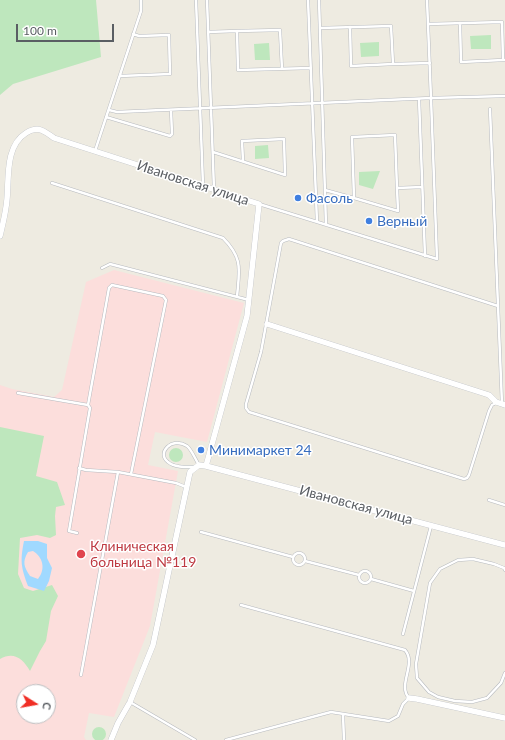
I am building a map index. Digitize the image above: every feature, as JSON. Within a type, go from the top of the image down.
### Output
[{"type":"street","name":"Ивановская улица","points":[[0,236],[5,218],[8,174],[12,152],[18,141],[25,133],[33,129],[41,130],[54,138],[259,204],[245,326],[206,466]]},
{"type":"street","points":[[267,324],[489,395],[501,404]]},
{"type":"street","name":"Ивановская улица","points":[[197,466],[206,466],[505,544]]},
{"type":"street","points":[[111,740],[130,702],[144,669],[158,627],[186,488],[190,472],[197,466]]},
{"type":"street","points":[[409,698],[505,718]]},
{"type":"lane","points":[[95,151],[141,11],[141,0]]},
{"type":"lane","points":[[196,0],[203,186]]},
{"type":"lane","points":[[207,0],[214,190]]},
{"type":"lane","points":[[308,0],[317,222]]},
{"type":"lane","points":[[319,0],[326,225]]},
{"type":"lane","points":[[259,204],[437,259],[432,98],[427,0]]},
{"type":"lane","points":[[428,24],[460,23],[502,22],[504,60],[461,62],[460,23]]},
{"type":"lane","points":[[320,28],[391,26],[393,64]]},
{"type":"lane","points":[[350,27],[351,66],[430,63]]},
{"type":"lane","points":[[208,32],[280,30],[282,69]]},
{"type":"lane","points":[[237,31],[238,70],[310,68]]},
{"type":"lane","points":[[120,76],[170,74],[169,35],[139,36],[133,34]]},
{"type":"lane","points":[[109,110],[117,112],[211,109],[432,98],[505,96]]},
{"type":"lane","points":[[419,99],[424,256]]},
{"type":"lane","points":[[490,109],[498,306],[501,404],[492,405],[489,411],[467,478],[464,479],[250,412],[246,408],[261,352],[283,241],[288,239],[498,306]]},
{"type":"lane","points":[[106,117],[170,136],[172,134],[171,110]]},
{"type":"lane","points":[[325,190],[398,211],[395,135],[352,137],[354,198]]},
{"type":"lane","points":[[213,152],[285,175],[284,139],[242,141],[243,161]]},
{"type":"lane","points":[[52,183],[223,238],[231,246],[240,263],[237,297]]},
{"type":"lane","points":[[397,188],[422,187]]},
{"type":"lane","points":[[102,268],[110,264],[249,300]]},
{"type":"lane","points":[[77,532],[69,531],[90,408],[88,405],[109,288],[112,285],[163,296],[166,300],[131,474]]},
{"type":"lane","points":[[18,393],[88,405]]},
{"type":"lane","points":[[175,443],[186,445],[190,450],[197,466],[176,466],[168,462],[164,454],[166,446],[175,443]]},
{"type":"lane","points":[[79,468],[131,474],[176,483],[186,488]]},
{"type":"lane","points":[[81,675],[118,472]]},
{"type":"lane","points":[[489,500],[505,505]]},
{"type":"lane","points":[[403,634],[431,525]]},
{"type":"lane","points":[[201,532],[294,557]]},
{"type":"lane","points":[[294,557],[298,553],[301,553],[306,558],[305,561]]},
{"type":"lane","points":[[294,557],[293,561],[298,565],[301,565],[305,561]]},
{"type":"lane","points":[[505,570],[504,568],[494,564],[473,559],[458,560],[440,569],[430,583],[416,664],[417,678],[429,692],[438,697],[455,701],[472,702],[486,698],[500,683],[505,672]]},
{"type":"lane","points":[[305,561],[359,575]]},
{"type":"lane","points":[[359,575],[364,571],[370,572],[371,579]]},
{"type":"lane","points":[[359,575],[363,583],[367,583],[371,579]]},
{"type":"lane","points":[[371,579],[414,591]]},
{"type":"lane","points":[[226,740],[246,736],[331,712],[390,721],[398,716],[403,704],[409,698],[405,692],[405,686],[409,654],[405,650],[241,606]]},
{"type":"lane","points":[[130,702],[195,740]]},
{"type":"lane","points":[[343,714],[344,740]]},
{"type":"shaded area","name":"Клиническая больница №119","points":[[114,270],[244,303],[207,442],[155,432],[148,465],[178,471],[150,626],[114,717],[89,713],[84,737],[86,740],[0,740],[0,385],[12,389],[54,397],[62,390],[86,282]]},
{"type":"green space","points":[[0,0],[96,0],[101,57],[13,84],[0,95]]},
{"type":"green space","points":[[491,35],[491,49],[471,49],[470,36]]},
{"type":"green space","points":[[379,42],[379,56],[361,57],[360,43]]},
{"type":"green space","points":[[269,43],[270,60],[255,60],[254,44]]},
{"type":"green space","points":[[268,145],[269,158],[255,159],[255,146]]},
{"type":"green space","points":[[380,171],[373,189],[359,185],[359,172]]},
{"type":"green space","points":[[0,427],[44,436],[36,476],[57,482],[65,505],[56,507],[56,535],[50,538],[37,535],[20,538],[18,574],[24,588],[33,591],[52,585],[58,596],[51,611],[46,641],[30,671],[21,660],[14,656],[0,659]]},
{"type":"green space","points":[[173,448],[179,448],[183,452],[183,458],[179,462],[173,462],[169,458],[169,452]]},
{"type":"green space","points":[[96,727],[102,727],[106,731],[106,737],[102,741],[96,741],[92,737],[92,731]]},
{"type":"water","points":[[24,541],[38,541],[47,544],[47,558],[52,568],[49,581],[44,591],[28,586],[22,564]],"holes":[[[33,551],[39,556],[43,567],[38,579],[30,576],[24,564],[28,552]]]},
{"type":"place","name":"Фасоль","points":[[298,198]]},
{"type":"place","name":"Верный","points":[[369,221]]},
{"type":"place","name":"Минимаркет 24","points":[[201,450]]},
{"type":"place","name":"Клиническая больница №119","points":[[81,554]]}]
